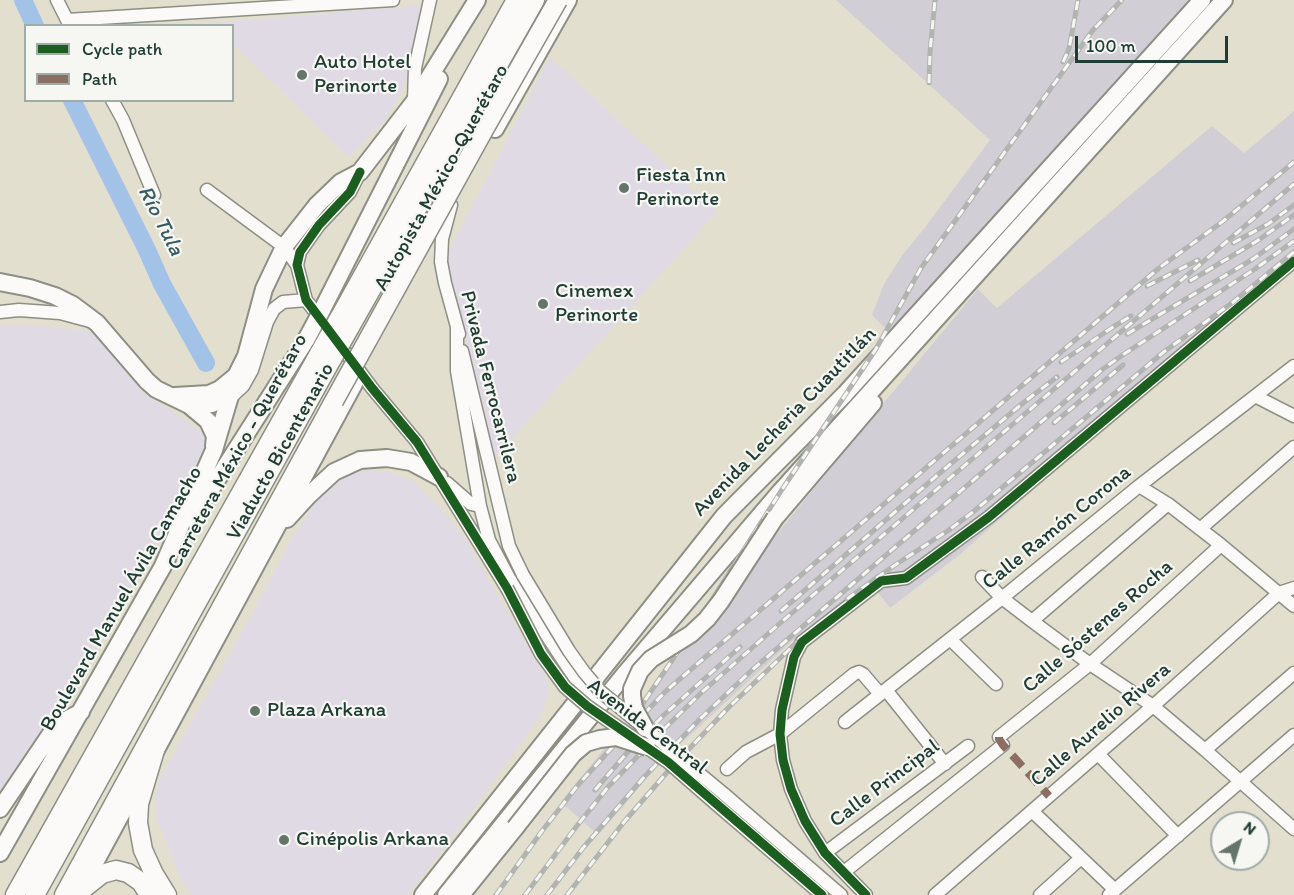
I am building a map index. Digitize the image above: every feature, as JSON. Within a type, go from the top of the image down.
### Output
[{"type":"highway","name":"Carretera México - Querétaro","points":[[344,323],[516,0]]},
{"type":"highway","name":"Carretera México - Querétaro","points":[[15,895],[319,350],[344,323],[475,107],[535,0]]},
{"type":"highway","points":[[475,107],[556,0]]},
{"type":"highway","name":"Viaducto Bicentenario","points":[[73,894],[351,370],[556,0]]},
{"type":"highway","name":"Carretera México - Querétaro","points":[[36,895],[319,350]]},
{"type":"highway","points":[[155,750],[139,804],[138,824],[143,849],[154,874],[167,895]]},
{"type":"highway","points":[[73,894],[102,874],[116,870],[128,873],[141,882],[149,895]]},
{"type":"main road","points":[[162,567],[214,450],[236,376],[246,356],[264,289],[284,247],[317,205],[341,182],[360,172],[414,102],[478,0]]},
{"type":"main road","name":"Autopista México-Querétaro","points":[[319,350],[322,310],[478,0]]},
{"type":"main road","name":"Autopista México-Querétaro","points":[[269,540],[451,205],[568,0]]},
{"type":"main road","name":"Avenida Lecheria Cuautitlán","points":[[423,895],[723,516],[845,394],[1202,0]]},
{"type":"main road","name":"Avenida Lecheria Cuautitlán","points":[[446,895],[599,705],[781,491],[1224,0]]},
{"type":"main road","points":[[0,282],[55,296],[73,305],[97,323],[156,389],[194,408],[208,421],[214,436],[214,450]]},
{"type":"main road","name":"Boulevard Manuel Ávila Camacho","points":[[0,853],[162,567],[319,350]]},
{"type":"main road","points":[[645,728],[634,708],[632,696],[632,689],[640,671],[651,659],[691,634],[707,619],[775,518],[871,408],[894,367]]},
{"type":"main road","points":[[171,396],[208,394],[220,389],[236,376]]},
{"type":"main road","points":[[73,894],[155,750],[269,540],[308,496],[334,472],[360,460],[387,458],[411,462],[439,477]]},
{"type":"main road","points":[[0,809],[52,732],[62,722],[82,711]]},
{"type":"main road","points":[[461,895],[573,754],[586,743],[616,737],[647,747]]},
{"type":"street","points":[[57,0],[68,23],[385,1]]},
{"type":"street","points":[[419,119],[414,102],[415,68],[430,0]]},
{"type":"street","points":[[113,102],[123,120],[154,195]]},
{"type":"street","points":[[297,265],[305,242],[350,192],[360,172]]},
{"type":"street","points":[[207,190],[284,247],[297,265],[306,300],[372,388],[417,442],[439,477],[471,504],[480,506]]},
{"type":"street","name":"Privada Ferrocarrilera","points":[[451,205],[442,239],[441,262],[445,283],[509,546],[523,575]]},
{"type":"street","points":[[866,895],[825,853],[805,821],[791,789],[783,760],[780,734],[782,710],[794,657],[802,642],[881,581],[906,578],[989,517],[1294,261]]},
{"type":"street","points":[[194,408],[212,406],[230,398],[243,386],[252,370],[267,322],[274,309],[283,302],[306,300]]},
{"type":"street","points":[[0,312],[19,310],[60,313],[97,323]]},
{"type":"street","points":[[457,327],[457,371],[480,506],[489,540],[509,578],[584,692],[599,705]]},
{"type":"street","name":"Calle Ramón Corona","points":[[845,722],[1002,598],[1138,486],[1294,366]]},
{"type":"street","points":[[1255,396],[1294,416]]},
{"type":"street","points":[[1200,529],[1294,447]]},
{"type":"street","name":"Avenida Central","points":[[439,477],[507,588],[541,654],[565,687],[587,706],[719,798],[841,895]]},
{"type":"street","points":[[1138,486],[1168,504],[1294,606]]},
{"type":"street","points":[[1032,621],[1168,504]]},
{"type":"street","name":"Calle Sóstenes Rocha","points":[[844,872],[1090,664],[1221,545]]},
{"type":"street","name":"Avenida Central","points":[[523,575],[569,651],[600,691],[677,753],[719,798],[822,895]]},
{"type":"street","points":[[982,576],[1002,598],[1032,621],[1090,664],[1153,706],[1294,829]]},
{"type":"street","name":"Calle Aurelio Rivera","points":[[935,895],[1279,593],[1294,588]]},
{"type":"street","points":[[951,639],[996,684]]},
{"type":"street","points":[[727,769],[746,752],[780,734],[859,672],[883,692],[945,764]]},
{"type":"street","points":[[1205,750],[1294,673]]},
{"type":"street","points":[[1032,811],[1081,858],[1112,892],[1294,735]]},
{"type":"street","name":"Calle Principal","points":[[825,853],[969,746]]},
{"type":"street","points":[[1098,754],[1178,836]]},
{"type":"street","points":[[1040,895],[1081,858]]},
{"type":"shaded area","points":[[836,0],[1194,0],[896,327],[884,327],[872,315],[884,284],[901,257],[990,140]]},
{"type":"shaded area","points":[[423,5],[405,86],[385,120],[349,157],[234,45],[234,24],[211,23]]},
{"type":"shaded area","points":[[550,57],[717,212],[490,463],[470,356],[446,268],[447,259],[450,249]]},
{"type":"shaded area","points":[[1294,111],[1294,261],[958,556],[890,608],[877,591],[834,620],[791,642],[660,763],[598,835],[561,802],[978,289],[997,308],[1212,126],[1244,153]]},
{"type":"shaded area","points":[[0,325],[90,331],[107,344],[142,392],[207,437],[193,476],[108,624],[63,700],[0,792]]},
{"type":"shaded area","points":[[370,470],[392,473],[413,481],[441,509],[465,539],[545,676],[549,691],[541,715],[408,895],[192,895],[181,880],[155,814],[155,798],[159,780],[286,549],[322,490],[332,480],[351,473]]},
{"type":"waterway","name":"Río Tula","points":[[23,0],[34,24]]},
{"type":"waterway","name":"Río Tula","points":[[73,102],[162,284],[206,363]]},
{"type":"railway","points":[[929,83],[935,0]]},
{"type":"railway","points":[[1063,62],[1069,49],[1078,0]]},
{"type":"railway","points":[[635,715],[876,349],[921,268],[1093,30],[1122,0]]},
{"type":"railway","points":[[496,895],[578,785],[667,690],[1159,268],[1222,222],[1294,162]]},
{"type":"railway","points":[[525,895],[608,787],[701,693],[1294,184]]},
{"type":"railway","points":[[1233,243],[1268,224],[1294,205]]},
{"type":"railway","points":[[1190,281],[1257,241],[1294,215]]},
{"type":"railway","points":[[1127,334],[1253,259],[1294,229]]},
{"type":"railway","points":[[547,895],[583,848],[645,776],[752,670],[1103,369],[1294,241]]},
{"type":"railway","points":[[847,599],[973,512],[1165,351],[1232,303],[1294,252]]},
{"type":"railway","points":[[1147,286],[1198,260]]},
{"type":"railway","points":[[1061,362],[1131,316]]},
{"type":"railway","points":[[1054,423],[1123,365]]},
{"type":"railway","points":[[781,611],[941,472],[1057,377]]},
{"type":"railway","points":[[567,895],[624,822],[669,770],[729,707],[797,642]]},
{"type":"railway","points":[[595,790],[632,747],[665,714],[740,647]]},
{"type":"marked path","points":[[999,737],[1003,745],[1049,796]]},
{"type":"cycle path","points":[[360,172],[350,192],[319,225],[300,252],[297,265],[306,300],[372,388],[417,442],[507,588],[541,654],[565,687],[587,706],[668,762],[822,895]]},
{"type":"cycle path","points":[[866,895],[825,853],[805,821],[791,789],[783,760],[780,734],[782,710],[794,657],[802,642],[881,581],[906,578],[989,517],[1294,261]]},
{"type":"place","name":"Auto Hotel Perinorte","points":[[302,75]]},
{"type":"place","name":"Fiesta Inn Perinorte","points":[[624,188]]},
{"type":"place","name":"Cinemex Perinorte","points":[[543,304]]},
{"type":"place","name":"Plaza Arkana","points":[[255,711]]},
{"type":"place","name":"Cinépolis Arkana","points":[[284,840]]}]
